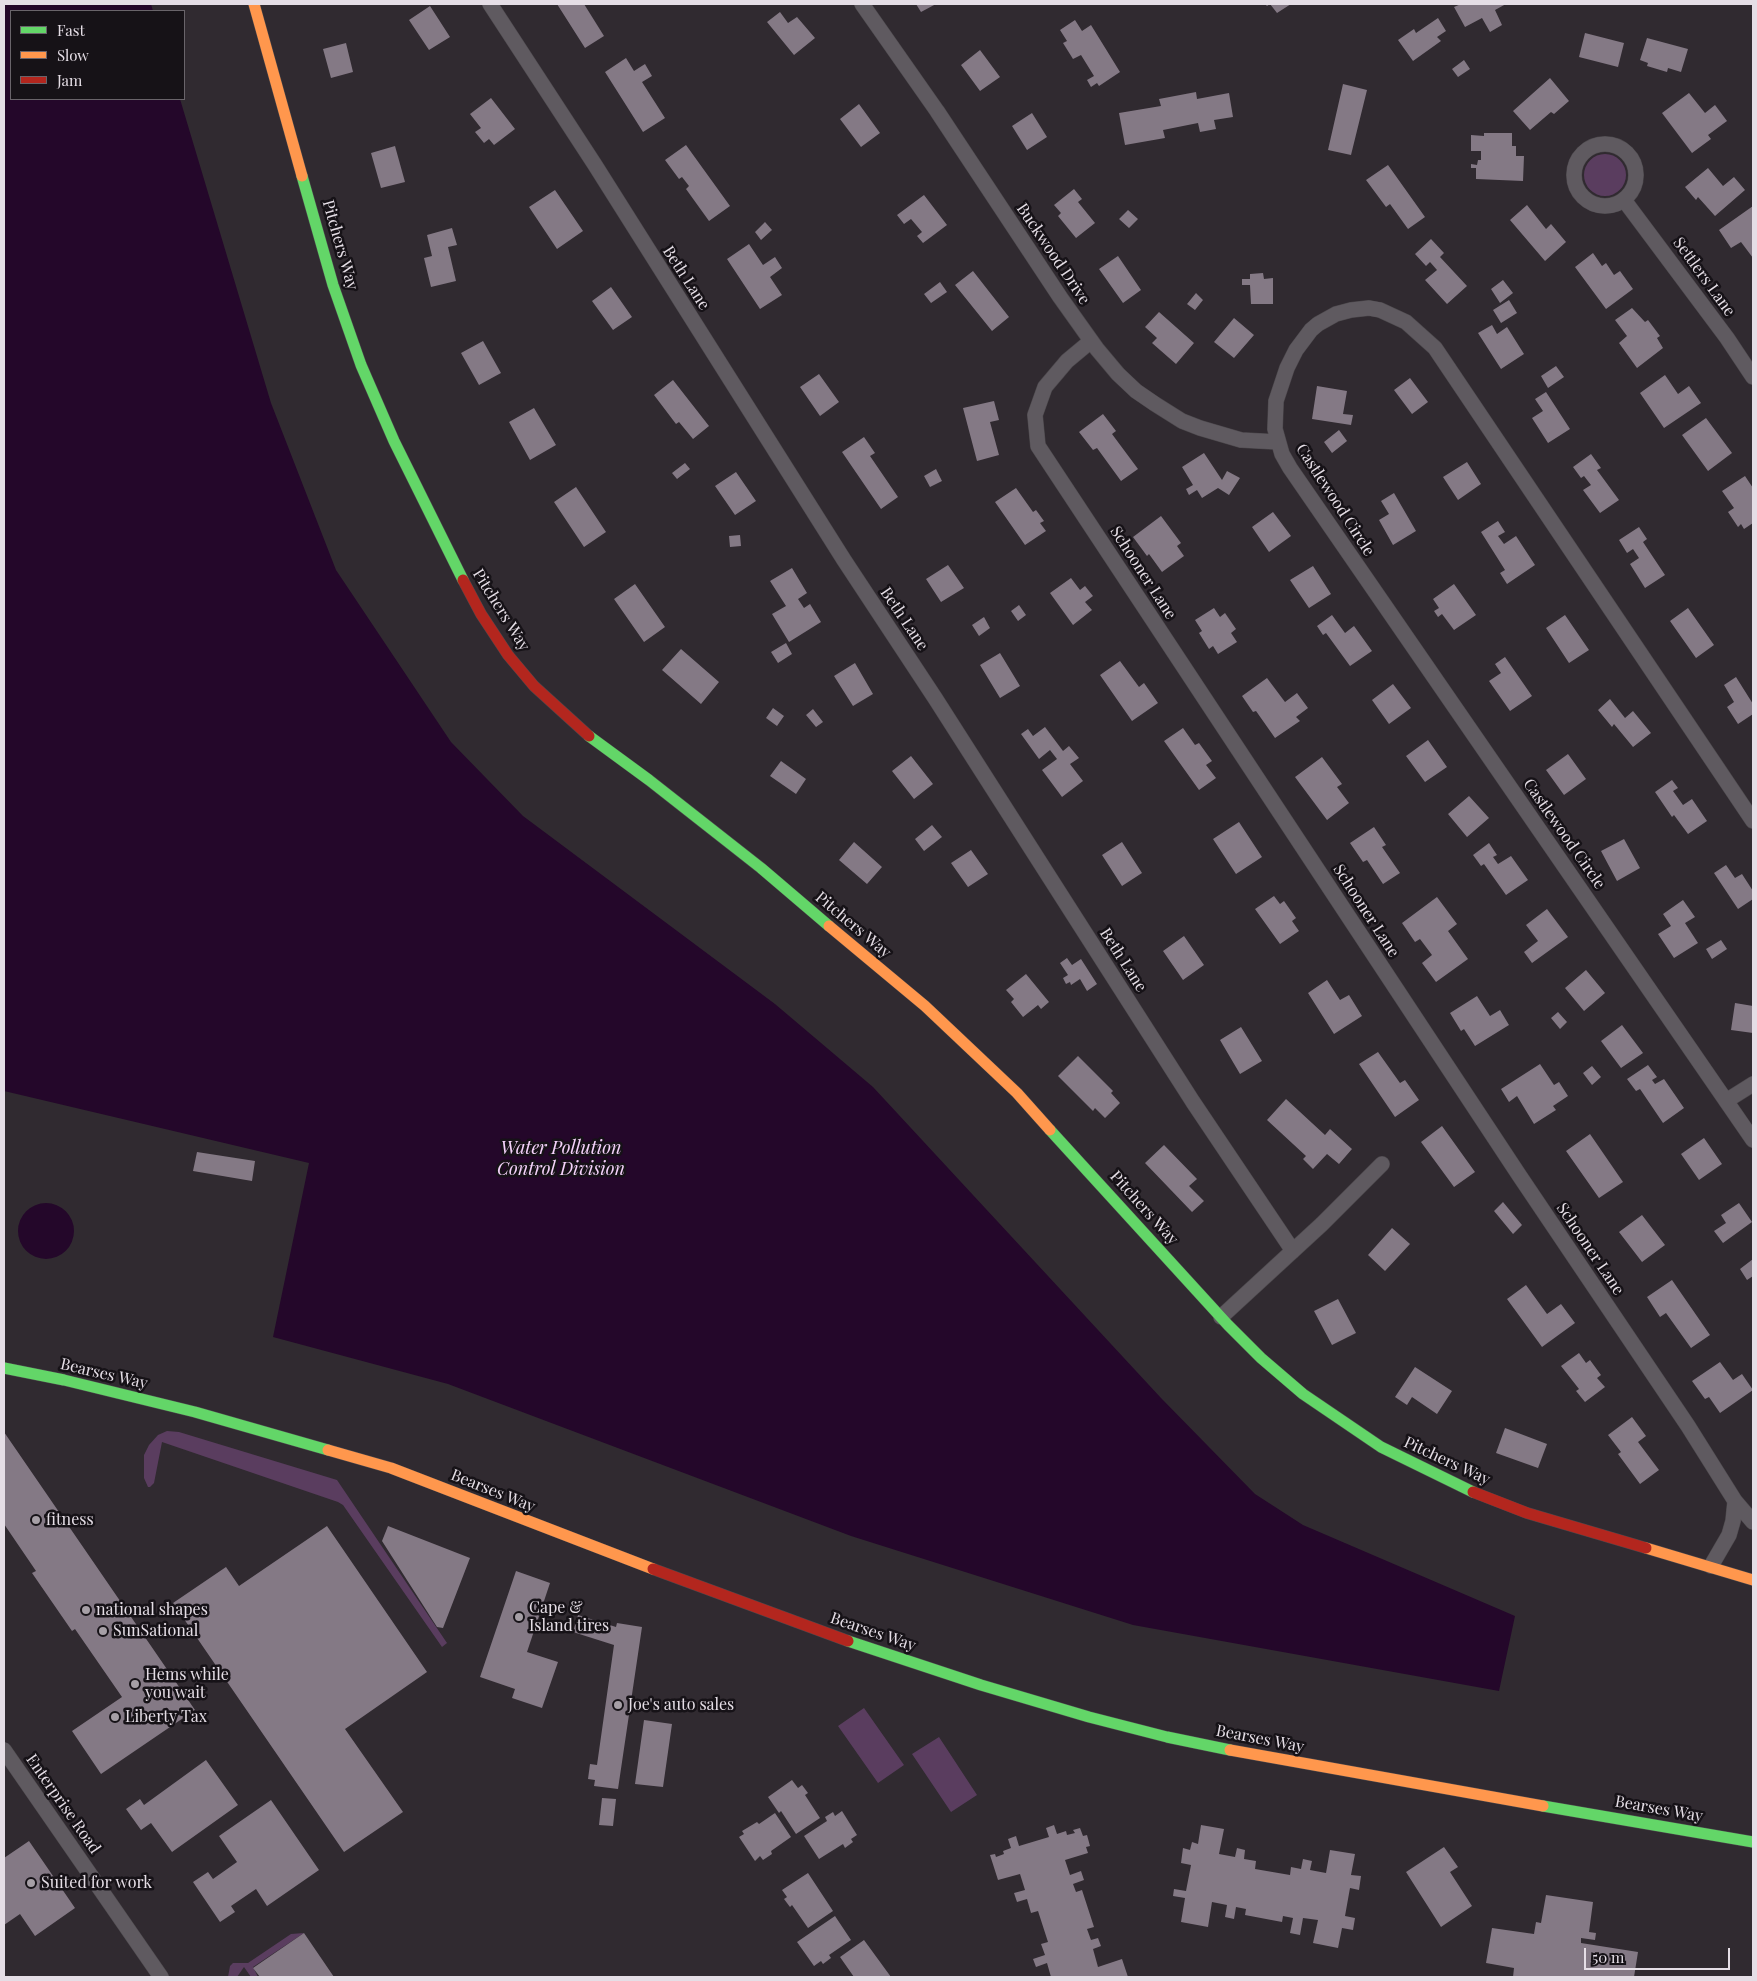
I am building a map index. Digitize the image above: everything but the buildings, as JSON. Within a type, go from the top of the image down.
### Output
[{"type":"main road","name":"Pitchers Way","points":[[254,4],[334,284],[361,364],[394,441],[451,559],[481,614],[508,655],[534,686],[586,734],[649,780],[761,868],[925,1006],[1017,1093],[1221,1317],[1261,1358],[1303,1394],[1381,1447],[1475,1493],[1527,1513],[1753,1580]]},
{"type":"main road","name":"Bearses Way","points":[[4,1368],[64,1380],[195,1412],[390,1468],[591,1547],[826,1633],[981,1685],[1089,1717],[1167,1737],[1267,1758],[1753,1842]]},
{"type":"street","name":"Beth Lane","points":[[490,4],[595,165],[844,560],[936,698],[1193,1102],[1293,1251]]},
{"type":"street","name":"Buckwood Drive","points":[[862,4],[932,104],[1044,274],[1091,341],[1118,374],[1136,391],[1182,420],[1200,428],[1241,440],[1278,442]]},
{"type":"street","points":[[1600,144],[1612,144],[1624,150],[1632,160],[1636,178],[1632,190],[1624,200],[1612,206],[1599,206],[1586,200],[1578,190],[1574,171],[1579,158],[1588,149],[1600,144]]},
{"type":"street","name":"Settlers Lane","points":[[1624,200],[1727,338],[1753,377]]},
{"type":"street","name":"Castlewood Circle","points":[[1753,821],[1435,348],[1406,322],[1380,310],[1369,308],[1351,310],[1330,317],[1311,330],[1296,350],[1276,401],[1278,442],[1290,468],[1753,1140]]},
{"type":"street","name":"Schooner Lane","points":[[1091,341],[1067,361],[1045,387],[1035,415],[1038,446],[1519,1175],[1688,1426],[1734,1501],[1753,1522]]},
{"type":"street","points":[[1726,1101],[1753,1084]]},
{"type":"street","points":[[1221,1317],[1293,1251],[1382,1164]]},
{"type":"street","points":[[1711,1566],[1729,1535],[1733,1521],[1734,1501]]},
{"type":"street","name":"Enterprise Road","points":[[4,1750],[161,1977]]},
{"type":"shaded area","points":[[1605,154],[1620,160],[1626,175],[1620,190],[1605,196],[1590,190],[1584,175],[1590,160]]},
{"type":"shaded area","points":[[167,1431],[179,1432],[337,1480],[447,1643],[442,1647],[343,1505],[338,1502],[162,1442],[154,1483],[148,1487],[144,1478],[144,1455],[149,1445],[158,1435]]},
{"type":"shaded area","points":[[864,1708],[904,1765],[878,1783],[838,1726]]},
{"type":"shaded area","points":[[939,1737],[977,1795],[951,1812],[912,1754]]},
{"type":"shaded area","points":[[304,1933],[253,1967],[258,1977],[251,1977],[244,1967],[237,1977],[228,1977],[230,1966],[233,1963],[248,1963],[291,1934]]},
{"type":"water","name":"Water Pollution Control Division","points":[[4,4],[151,4],[153,10],[10,10],[10,100],[180,100],[271,403],[336,570],[451,742],[523,816],[775,1004],[873,1087],[1161,1398],[1255,1494],[1303,1525],[1515,1616],[1499,1691],[1133,1625],[851,1536],[448,1384],[273,1337],[309,1163],[4,1091]]},
{"type":"water","points":[[46,1203],[61,1208],[69,1216],[74,1231],[69,1246],[61,1254],[46,1259],[31,1254],[23,1246],[18,1231],[23,1216],[31,1208]]},
{"type":"traffic: fast","points":[[302,176],[333,285],[361,365],[394,441],[463,580]]},
{"type":"traffic: fast","points":[[589,736],[649,780],[761,868],[829,926]]},
{"type":"traffic: fast","points":[[1050,1130],[1228,1325],[1261,1358],[1303,1394],[1381,1447],[1473,1492]]},
{"type":"traffic: fast","points":[[4,1368],[64,1380],[195,1412],[328,1450]]},
{"type":"traffic: fast","points":[[848,1641],[981,1685],[1089,1717],[1167,1737],[1230,1750]]},
{"type":"traffic: fast","points":[[1543,1806],[1753,1842]]},
{"type":"traffic: slow","points":[[254,4],[302,176]]},
{"type":"traffic: slow","points":[[829,926],[925,1006],[1017,1093],[1050,1130]]},
{"type":"traffic: slow","points":[[328,1450],[391,1468],[653,1569]]},
{"type":"traffic: slow","points":[[1646,1548],[1753,1580]]},
{"type":"traffic: slow","points":[[1230,1750],[1543,1806]]},
{"type":"traffic: jam","points":[[463,580],[481,614],[508,655],[534,686],[589,736]]},
{"type":"traffic: jam","points":[[1473,1492],[1527,1513],[1646,1548]]},
{"type":"traffic: jam","points":[[653,1569],[848,1641]]},
{"type":"place","name":"fitness","points":[[36,1520]]},
{"type":"place","name":"national shapes","points":[[86,1610]]},
{"type":"place","name":"Cape & Island tires","points":[[519,1617]]},
{"type":"place","name":"SunSational","points":[[103,1631]]},
{"type":"place","name":"Hems while you wait","points":[[135,1684]]},
{"type":"place","name":"Joe's auto sales","points":[[618,1705]]},
{"type":"place","name":"Liberty Tax","points":[[115,1717]]},
{"type":"place","name":"Suited for work","points":[[31,1883]]}]
